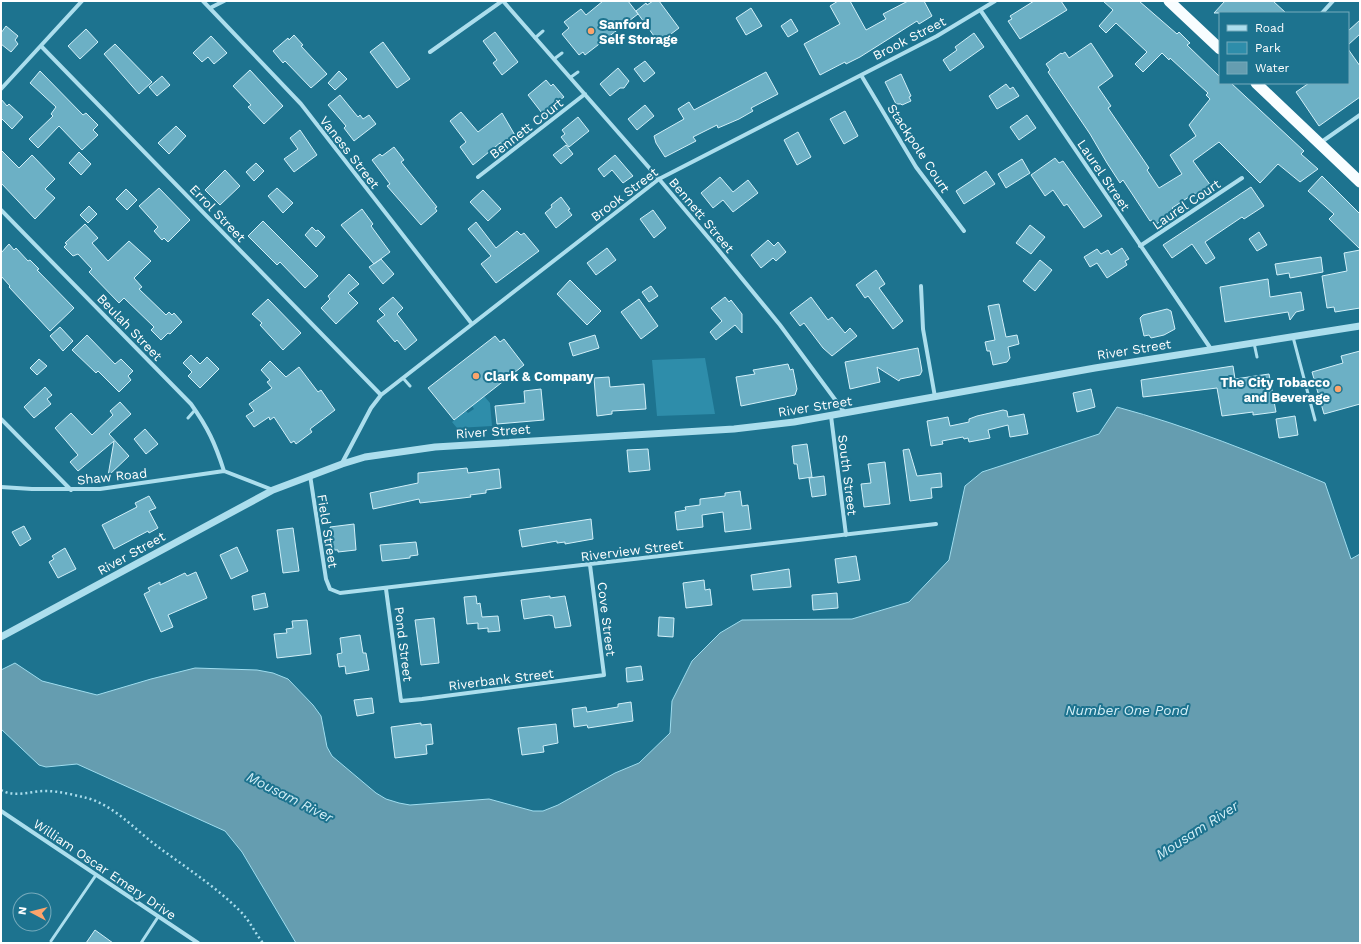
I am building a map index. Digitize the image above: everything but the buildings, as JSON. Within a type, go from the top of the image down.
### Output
[{"type":"highway","points":[[1169,1],[1219,48]]},
{"type":"highway","points":[[1257,84],[1360,182]]},
{"type":"street","points":[[1,89],[82,1]]},
{"type":"street","name":"Vaness Street","points":[[203,1],[301,104],[472,324]]},
{"type":"street","points":[[210,8],[224,1]]},
{"type":"street","points":[[430,52],[503,1]]},
{"type":"street","name":"Bennett Street","points":[[503,1],[659,179],[780,325],[845,414]]},
{"type":"street","name":"Brook Street","points":[[342,464],[371,408],[381,395],[659,179],[861,75],[981,11],[996,1]]},
{"type":"street","points":[[1323,12],[1333,1]]},
{"type":"street","name":"Laurel Street","points":[[981,11],[1211,349]]},
{"type":"street","name":"Errol Street","points":[[41,46],[381,395]]},
{"type":"street","name":"Stackpole Court","points":[[861,75],[916,166],[964,231]]},
{"type":"street","name":"Bennett Court","points":[[478,177],[585,94]]},
{"type":"street","points":[[1320,143],[1360,115]]},
{"type":"street","name":"Laurel Court","points":[[1140,246],[1242,178]]},
{"type":"street","name":"Beulah Street","points":[[1,210],[195,410],[207,426],[215,442],[224,472]]},
{"type":"street","points":[[921,286],[923,329],[935,397]]},
{"type":"street","name":"River Street","points":[[1,637],[273,490],[342,464],[389,453],[435,447],[734,429],[845,414],[1095,368],[1360,326]]},
{"type":"street","name":"South Street","points":[[831,416],[846,535]]},
{"type":"street","points":[[1,419],[71,490]]},
{"type":"street","points":[[224,472],[273,490]]},
{"type":"street","name":"Shaw Road","points":[[1,487],[71,490],[100,489],[224,472]]},
{"type":"street","name":"Field Street","points":[[310,475],[326,579],[330,589]]},
{"type":"street","name":"Riverview Street","points":[[330,589],[340,593],[386,589],[936,524]]},
{"type":"street","name":"Cove Street","points":[[590,565],[604,675]]},
{"type":"street","name":"Pond Street","points":[[386,589],[401,701]]},
{"type":"street","name":"Riverbank Street","points":[[401,701],[604,675]]},
{"type":"street","name":"William Oscar Emery Drive","points":[[1,810],[198,943]]},
{"type":"lane","points":[[536,38],[543,32]]},
{"type":"lane","points":[[554,59],[562,53]]},
{"type":"lane","points":[[571,77],[578,72]]},
{"type":"lane","points":[[1294,337],[1315,420]]},
{"type":"lane","points":[[1254,343],[1257,357]]},
{"type":"lane","points":[[403,378],[410,386]]},
{"type":"lane","points":[[188,418],[195,410]]},
{"type":"lane","points":[[51,941],[96,875]]},
{"type":"lane","points":[[141,943],[158,917]]},
{"type":"path","points":[[1,790],[10,794],[47,791],[95,801],[109,808],[159,848],[194,871],[234,905],[246,918],[263,943]]},
{"type":"green space","points":[[705,358],[715,414],[657,416],[652,360]]},
{"type":"green space","points":[[484,396],[490,403],[492,426],[457,428],[452,422],[466,411],[468,413],[474,409],[472,406]]},
{"type":"water","name":"Number One Pond","points":[[1117,407],[1222,441],[1325,483],[1351,559],[1360,554],[1360,943],[296,943],[242,852],[225,831],[77,764],[46,767],[39,765],[1,729],[1,670],[15,663],[42,681],[97,695],[195,668],[257,670],[273,673],[288,679],[313,705],[321,716],[327,747],[332,756],[376,793],[386,799],[410,805],[489,799],[533,811],[543,811],[558,805],[615,773],[639,763],[670,733],[672,701],[692,661],[720,633],[742,620],[852,619],[909,602],[949,560],[965,486],[982,472],[1099,434]]},
{"type":"place","name":"Sanford Self Storage","points":[[591,31]]},
{"type":"place","name":"Clark & Company","points":[[476,376]]},
{"type":"place","name":"The City Tobacco and Beverage","points":[[1338,389]]},
{"type":"water label","name":"Mousam River","points":[[290,797]]},
{"type":"water label","name":"Mousam River","points":[[1197,830]]}]
